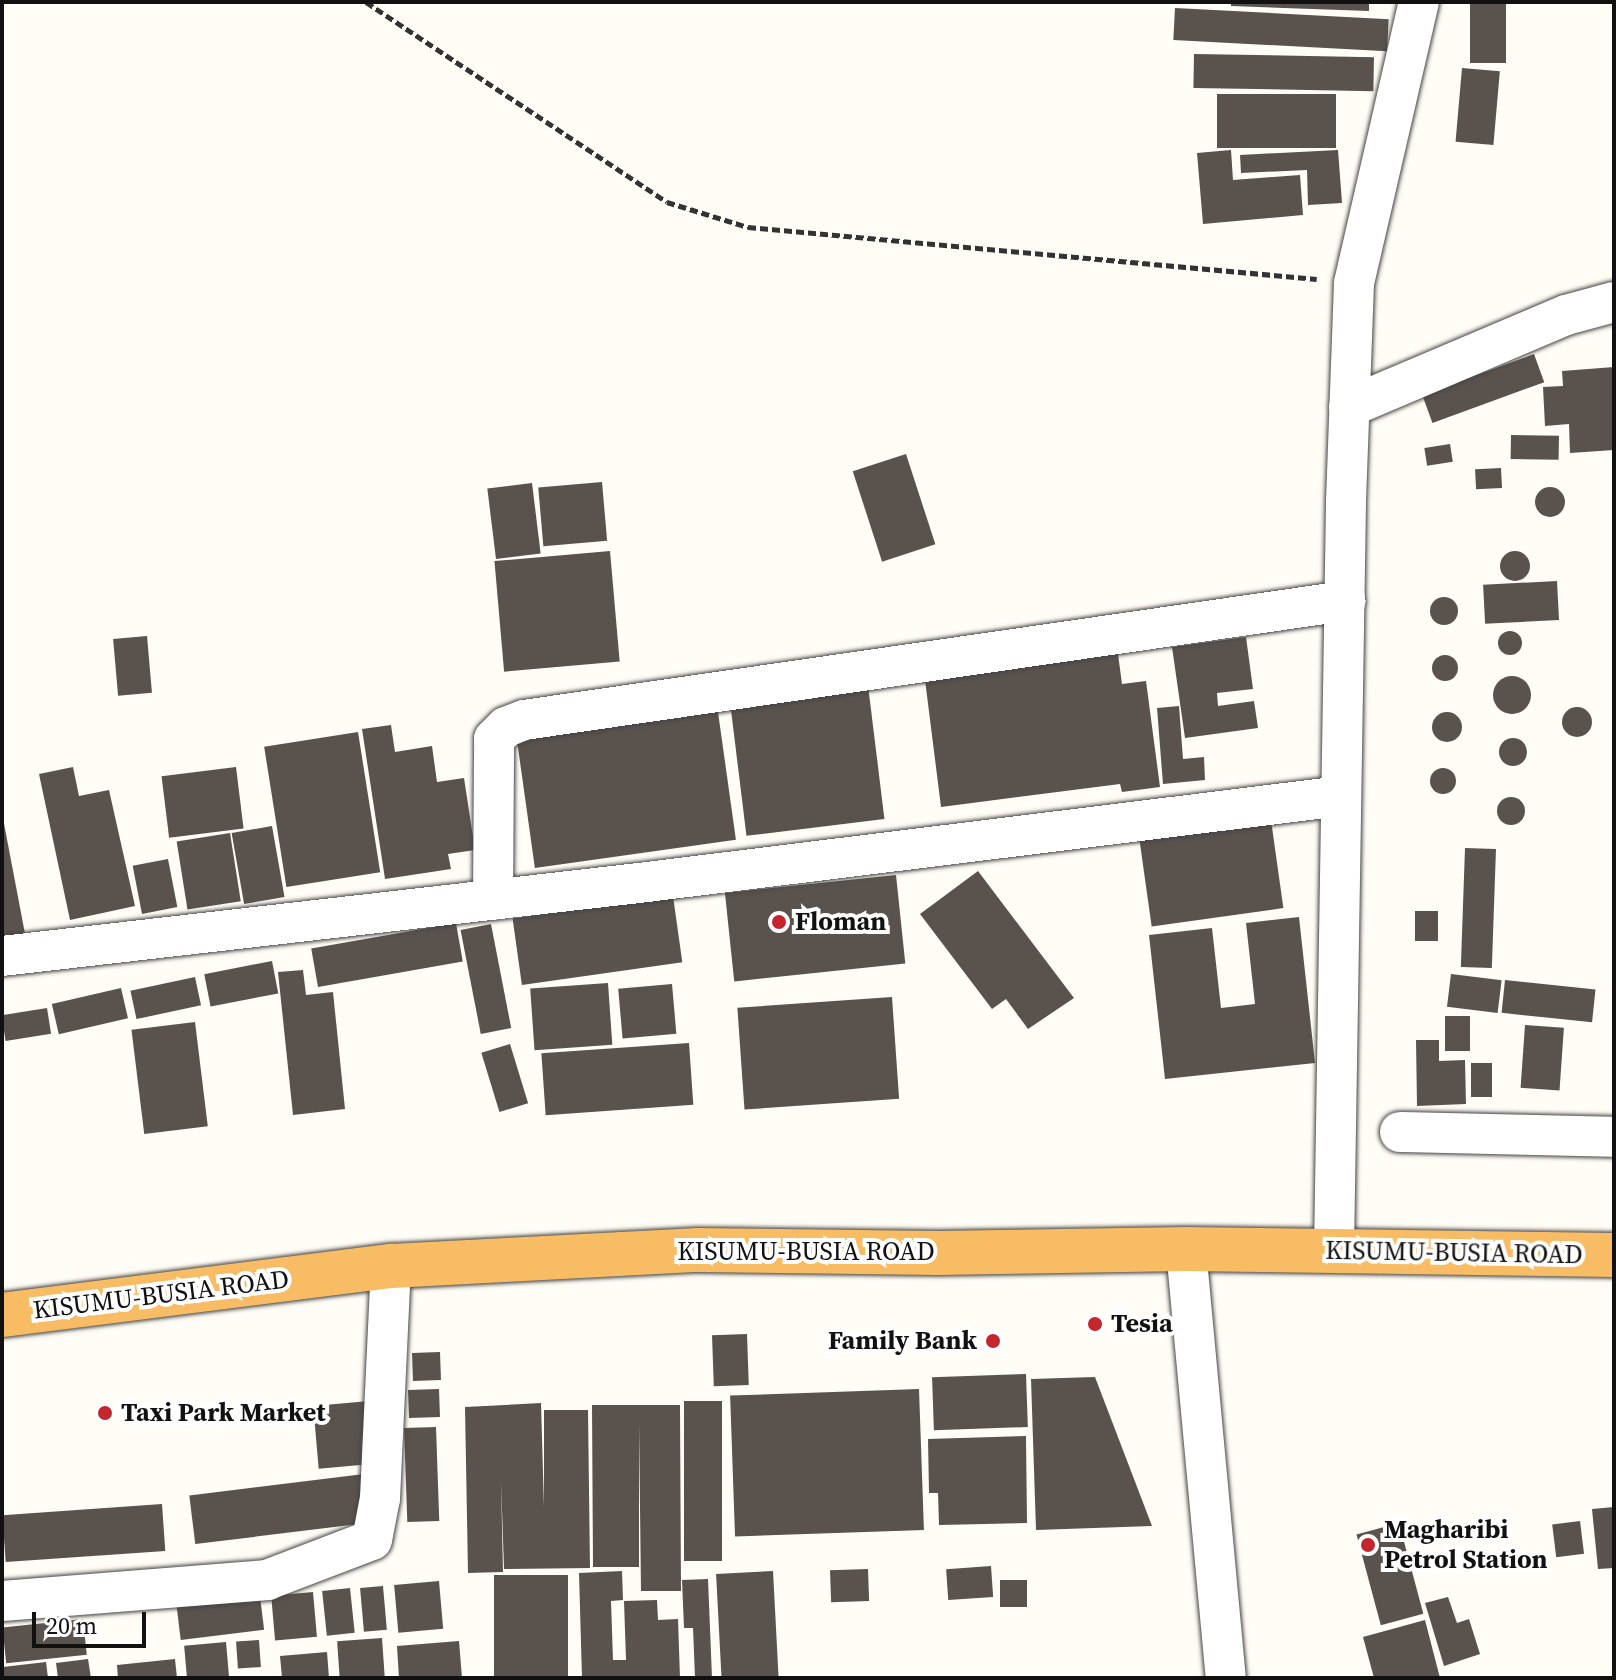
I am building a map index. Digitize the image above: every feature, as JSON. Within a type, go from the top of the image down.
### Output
[{"type":"highway","name":"KISUMU-BUSIA ROAD","points":[[2,1315],[391,1266],[699,1250],[938,1253],[1186,1249],[1614,1255]]},
{"type":"street","points":[[1334,1251],[1349,407],[1354,283],[1419,2]]},
{"type":"street","points":[[1349,407],[1566,315],[1614,302]]},
{"type":"street","points":[[493,900],[494,739],[506,727],[524,720],[1345,601]]},
{"type":"street","points":[[2,956],[493,900],[1341,796]]},
{"type":"street","points":[[1400,1132],[1614,1137]]},
{"type":"street","points":[[1186,1249],[1226,1678]]},
{"type":"street","points":[[2,1601],[267,1580],[372,1540],[380,1498],[391,1266]]},
{"type":"path","points":[[366,2],[667,202],[748,227],[1354,283]]},
{"type":"building","points":[[1231,2],[1369,2],[1369,11],[1231,6]]},
{"type":"building","points":[[1470,2],[1506,2],[1506,63],[1470,63]]},
{"type":"building","points":[[1175,8],[1389,19],[1387,51],[1173,40]]},
{"type":"building","points":[[1194,54],[1374,57],[1373,91],[1193,88]]},
{"type":"building","points":[[1462,68],[1500,71],[1493,145],[1456,142]]},
{"type":"building","points":[[1217,94],[1336,94],[1336,148],[1217,148]]},
{"type":"building","points":[[1231,150],[1233,180],[1300,175],[1303,215],[1203,224],[1197,153]]},
{"type":"building","points":[[1338,150],[1342,203],[1308,205],[1307,170],[1241,173],[1240,155]]},
{"type":"building","points":[[1534,354],[1544,382],[1432,423],[1422,395]]},
{"type":"building","points":[[1614,367],[1614,450],[1570,453],[1569,424],[1545,426],[1543,387],[1563,386],[1562,371]]},
{"type":"building","points":[[1511,435],[1559,436],[1559,460],[1511,459]]},
{"type":"building","points":[[1450,444],[1453,462],[1427,466],[1424,448]]},
{"type":"building","points":[[906,454],[935,544],[882,562],[853,471]]},
{"type":"building","points":[[1501,468],[1502,488],[1476,489],[1475,469]]},
{"type":"building","points":[[602,482],[607,541],[543,546],[538,488]]},
{"type":"building","points":[[532,483],[541,553],[496,559],[487,488]]},
{"type":"building","points":[[1550,487],[1561,491],[1565,502],[1561,513],[1550,517],[1539,513],[1535,502],[1539,491]]},
{"type":"building","points":[[610,551],[620,662],[504,672],[494,561]]},
{"type":"building","points":[[1515,551],[1526,555],[1530,566],[1526,577],[1515,581],[1504,577],[1500,566],[1504,555]]},
{"type":"building","points":[[1557,581],[1559,620],[1485,624],[1483,585]]},
{"type":"building","points":[[1444,597],[1454,601],[1458,611],[1454,621],[1444,625],[1434,621],[1430,611],[1434,601]]},
{"type":"building","points":[[1510,631],[1519,634],[1522,643],[1519,652],[1510,655],[1501,652],[1498,643],[1501,634]]},
{"type":"building","points":[[147,636],[152,693],[118,696],[113,639]]},
{"type":"building","points":[[1246,637],[1253,689],[1217,693],[1218,706],[1254,701],[1258,728],[1185,738],[1172,647]]},
{"type":"building","points":[[1118,654],[1122,684],[1146,681],[1160,787],[1122,792],[1120,784],[941,807],[925,680]]},
{"type":"building","points":[[1445,655],[1454,659],[1458,668],[1454,677],[1445,681],[1436,677],[1432,668],[1436,659]]},
{"type":"building","points":[[1512,676],[1526,681],[1531,695],[1526,709],[1512,714],[1498,709],[1493,695],[1498,681]]},
{"type":"building","points":[[867,677],[884,819],[746,836],[729,694]]},
{"type":"building","points":[[717,705],[736,840],[535,868],[516,733]]},
{"type":"building","points":[[1179,706],[1183,759],[1204,757],[1205,780],[1163,784],[1157,708]]},
{"type":"building","points":[[1577,707],[1588,711],[1592,722],[1588,733],[1577,737],[1566,733],[1562,722],[1566,711]]},
{"type":"building","points":[[1447,712],[1458,716],[1462,727],[1458,738],[1447,742],[1436,738],[1432,727],[1436,716]]},
{"type":"building","points":[[391,725],[395,752],[432,746],[437,782],[464,778],[475,850],[448,854],[451,869],[385,879],[362,729]]},
{"type":"building","points":[[358,732],[380,872],[286,887],[264,747]]},
{"type":"building","points":[[1513,738],[1523,742],[1527,752],[1523,762],[1513,766],[1503,762],[1499,752],[1503,742]]},
{"type":"building","points":[[73,767],[79,796],[109,790],[135,906],[70,920],[39,774]]},
{"type":"building","points":[[236,767],[244,829],[169,838],[162,776]]},
{"type":"building","points":[[1443,768],[1452,772],[1456,781],[1452,790],[1443,794],[1434,790],[1430,781],[1434,772]]},
{"type":"building","points":[[1511,797],[1521,801],[1525,811],[1521,821],[1511,825],[1501,821],[1497,811],[1501,801]]},
{"type":"building","points":[[2,813],[26,939],[2,943]]},
{"type":"building","points":[[1270,813],[1283,908],[1152,927],[1138,832]]},
{"type":"building","points":[[272,826],[285,897],[244,904],[232,833]]},
{"type":"building","points":[[230,833],[241,901],[187,910],[177,841]]},
{"type":"building","points":[[1465,848],[1496,849],[1492,968],[1461,967]]},
{"type":"building","points":[[168,859],[177,907],[142,914],[133,866]]},
{"type":"building","points":[[978,871],[1074,998],[1028,1029],[1006,999],[992,1009],[920,914]]},
{"type":"building","points":[[896,875],[905,964],[734,981],[725,893]]},
{"type":"building","points":[[673,896],[682,962],[522,985],[513,919]]},
{"type":"building","points":[[1415,911],[1438,911],[1438,941],[1415,941]]},
{"type":"building","points":[[1299,917],[1315,1063],[1165,1079],[1149,935],[1212,928],[1221,1008],[1255,1004],[1246,923]]},
{"type":"building","points":[[456,923],[463,961],[318,987],[311,949]]},
{"type":"building","points":[[491,924],[511,1028],[481,1034],[461,930]]},
{"type":"building","points":[[272,961],[278,993],[211,1007],[204,974]]},
{"type":"building","points":[[303,970],[306,995],[333,992],[345,1109],[293,1115],[278,972]]},
{"type":"building","points":[[1451,974],[1502,980],[1498,1013],[1447,1007]]},
{"type":"building","points":[[195,977],[201,1005],[136,1019],[130,991]]},
{"type":"building","points":[[1505,980],[1596,990],[1592,1022],[1502,1013]]},
{"type":"building","points":[[608,983],[612,1045],[535,1050],[530,988]]},
{"type":"building","points":[[672,984],[676,1034],[623,1039],[618,989]]},
{"type":"building","points":[[121,988],[128,1018],[59,1034],[52,1004]]},
{"type":"building","points":[[892,997],[899,1099],[744,1110],[737,1008]]},
{"type":"building","points":[[47,1008],[51,1034],[6,1041],[2,1015]]},
{"type":"building","points":[[1445,1016],[1470,1016],[1470,1051],[1445,1051]]},
{"type":"building","points":[[195,1022],[208,1126],[144,1134],[131,1030]]},
{"type":"building","points":[[1525,1025],[1564,1028],[1560,1091],[1521,1088]]},
{"type":"building","points":[[1416,1040],[1439,1040],[1439,1061],[1465,1060],[1466,1104],[1417,1106]]},
{"type":"building","points":[[689,1043],[693,1105],[546,1115],[541,1053]]},
{"type":"building","points":[[510,1044],[528,1103],[499,1112],[481,1053]]},
{"type":"building","points":[[1471,1063],[1492,1063],[1492,1097],[1471,1097]]},
{"type":"building","points":[[747,1334],[749,1385],[714,1386],[712,1335]]},
{"type":"building","points":[[440,1352],[441,1380],[413,1381],[412,1353]]},
{"type":"building","points":[[1026,1374],[1028,1427],[934,1430],[932,1377]]},
{"type":"building","points":[[1095,1377],[1152,1526],[1036,1530],[1031,1379]]},
{"type":"building","points":[[439,1389],[440,1417],[409,1418],[408,1390]]},
{"type":"building","points":[[919,1389],[924,1530],[735,1537],[730,1396]]},
{"type":"building","points":[[369,1401],[374,1464],[319,1469],[313,1406]]},
{"type":"building","points":[[684,1401],[722,1401],[722,1561],[684,1561]]},
{"type":"building","points":[[541,1403],[544,1507],[544,1410],[588,1410],[590,1568],[504,1569],[501,1480],[503,1572],[468,1573],[465,1407]]},
{"type":"building","points":[[592,1405],[680,1405],[681,1591],[641,1591],[639,1423],[639,1567],[593,1567]]},
{"type":"building","points":[[436,1427],[439,1521],[407,1522],[404,1428]]},
{"type":"building","points":[[1026,1436],[1027,1523],[939,1525],[938,1493],[929,1493],[928,1439]]},
{"type":"building","points":[[364,1474],[370,1523],[195,1544],[189,1495]]},
{"type":"building","points":[[162,1504],[165,1551],[6,1562],[2,1515]]},
{"type":"building","points":[[1614,1507],[1614,1568],[1598,1569],[1592,1509]]},
{"type":"building","points":[[1580,1521],[1584,1554],[1556,1557],[1552,1524]]},
{"type":"building","points":[[1399,1523],[1423,1614],[1381,1625],[1356,1534]]},
{"type":"building","points":[[991,1566],[993,1597],[948,1600],[946,1569]]},
{"type":"building","points":[[868,1569],[869,1601],[831,1602],[830,1570]]},
{"type":"building","points":[[622,1571],[623,1600],[611,1601],[613,1660],[626,1660],[624,1601],[657,1600],[658,1620],[678,1619],[680,1678],[582,1678],[579,1573]]},
{"type":"building","points":[[773,1571],[779,1678],[722,1678],[716,1574]]},
{"type":"building","points":[[494,1575],[568,1575],[568,1678],[494,1678]]},
{"type":"building","points":[[708,1579],[712,1678],[695,1678],[693,1628],[684,1628],[682,1580]]},
{"type":"building","points":[[1000,1580],[1027,1580],[1027,1607],[1000,1607]]},
{"type":"building","points":[[439,1581],[443,1629],[398,1633],[394,1585]]},
{"type":"building","points":[[383,1586],[387,1630],[364,1632],[360,1588]]},
{"type":"building","points":[[259,1588],[264,1630],[181,1640],[176,1598]]},
{"type":"building","points":[[350,1588],[355,1633],[327,1636],[322,1591]]},
{"type":"building","points":[[313,1592],[317,1637],[275,1640],[271,1596]]},
{"type":"building","points":[[1448,1597],[1457,1623],[1469,1619],[1480,1654],[1444,1666],[1425,1603]]},
{"type":"building","points":[[83,1619],[87,1655],[6,1663],[2,1627]]},
{"type":"building","points":[[1425,1620],[1440,1678],[1374,1678],[1363,1637]]},
{"type":"building","points":[[382,1638],[385,1678],[340,1678],[337,1641]]},
{"type":"building","points":[[259,1640],[261,1667],[238,1669],[236,1642]]},
{"type":"building","points":[[459,1641],[462,1678],[399,1678],[397,1646]]},
{"type":"building","points":[[226,1642],[229,1678],[187,1678],[184,1646]]},
{"type":"building","points":[[327,1652],[329,1678],[282,1678],[280,1656]]},
{"type":"building","points":[[88,1659],[91,1678],[58,1678],[56,1663]]},
{"type":"building","points":[[175,1659],[177,1678],[118,1678],[117,1665]]},
{"type":"building","points":[[46,1662],[48,1678],[4,1678],[3,1667]]},
{"type":"place","name":"Floman","points":[[779,922]]},
{"type":"place","name":"Tesia","points":[[1095,1324]]},
{"type":"place","name":"Family Bank","points":[[993,1341]]},
{"type":"place","name":"Taxi Park Market","points":[[105,1413]]},
{"type":"place","name":"Magharibi Petrol Station","points":[[1368,1545]]}]
